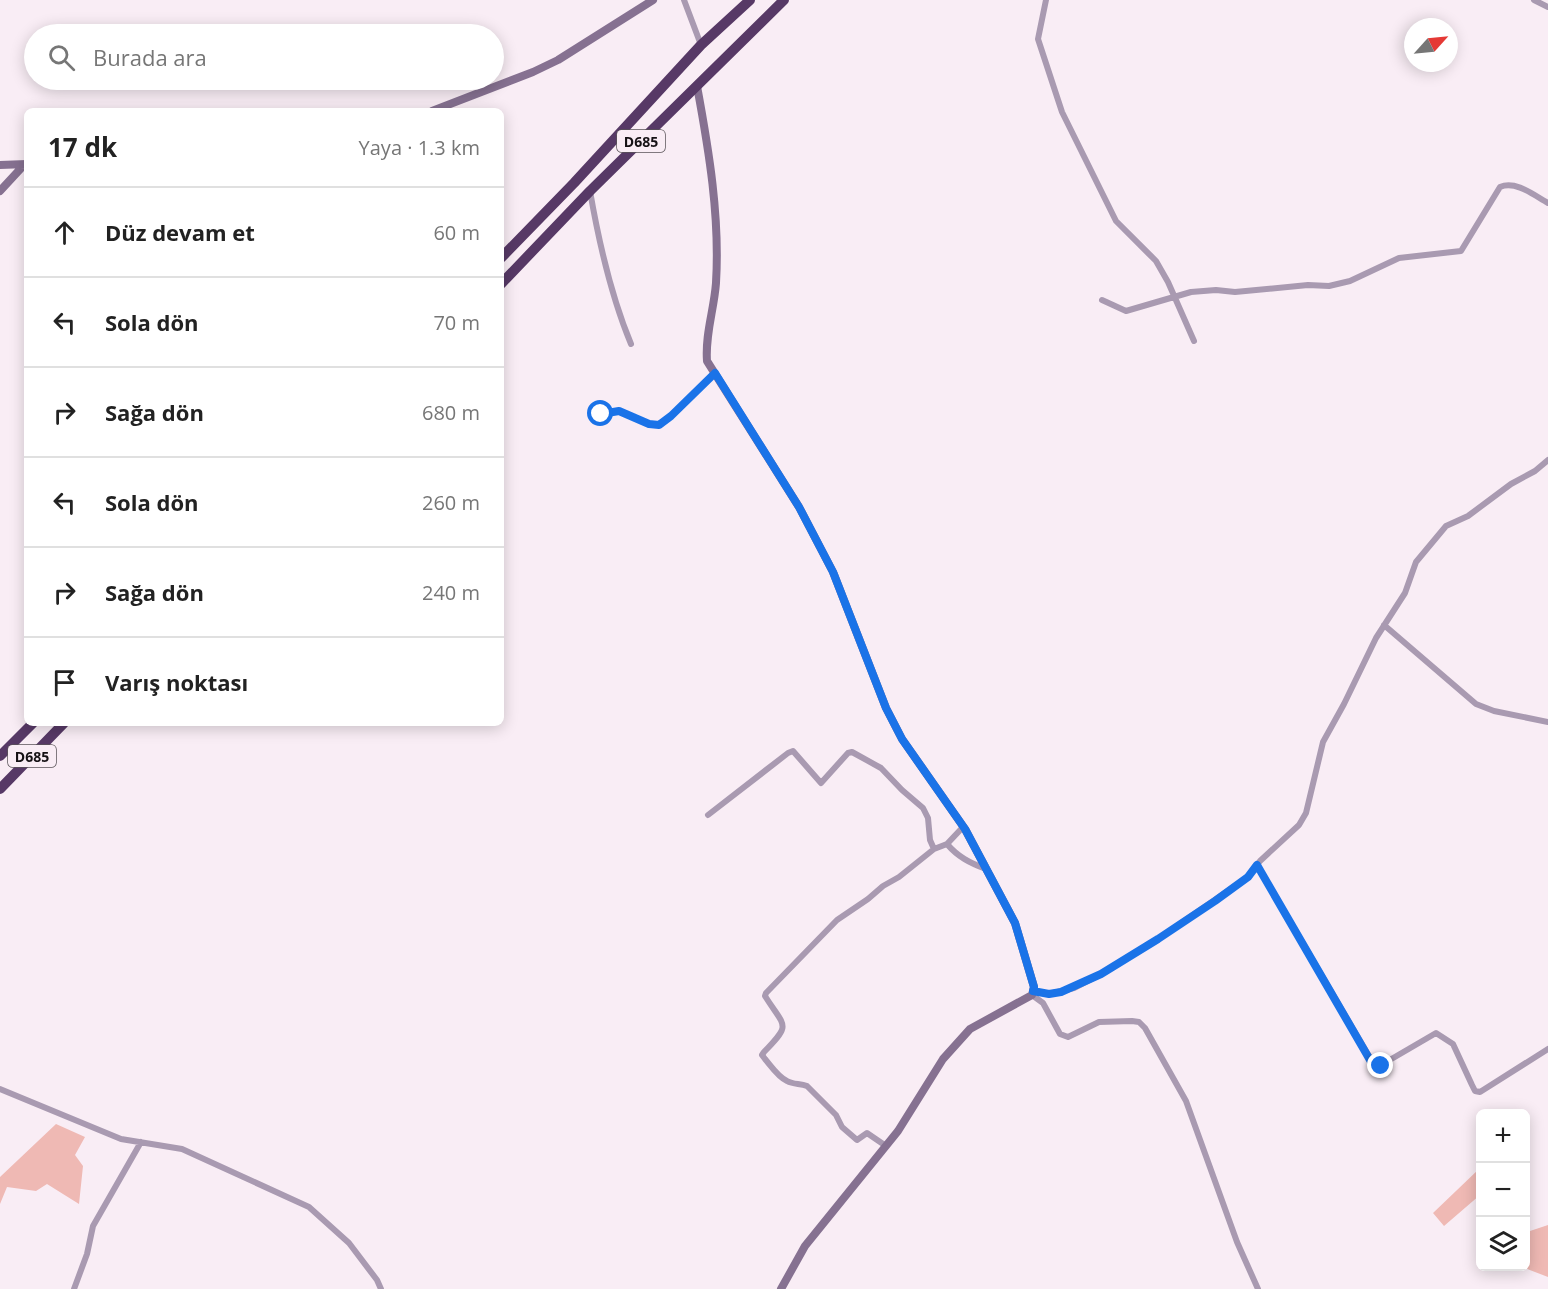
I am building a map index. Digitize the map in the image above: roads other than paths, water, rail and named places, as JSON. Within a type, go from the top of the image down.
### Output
[{"type":"highway","name":"D685","points":[[504,255],[574,183],[701,45],[750,0]]},
{"type":"highway","name":"D685","points":[[504,281],[590,191],[784,0]]},
{"type":"highway","name":"D685","points":[[0,756],[30,726]]},
{"type":"highway","name":"D685","points":[[0,789],[61,726]]},
{"type":"street","points":[[504,83],[558,60],[654,0]]},
{"type":"street","points":[[684,0],[701,45]]},
{"type":"street","points":[[1046,0],[1038,39],[1062,112],[1116,221],[1156,261],[1194,341]]},
{"type":"street","points":[[1534,0],[1548,7]]},
{"type":"street","points":[[697,86],[709,147],[716,226],[716,285],[706,345],[707,361],[799,507],[833,572],[886,708],[902,739],[963,826],[1015,923],[1034,987],[1033,993]]},
{"type":"street","points":[[440,108],[486,90]]},
{"type":"street","points":[[0,165],[24,164]]},
{"type":"street","points":[[0,191],[24,166]]},
{"type":"street","points":[[1102,300],[1126,311],[1191,292],[1235,292],[1308,285],[1329,286],[1350,281],[1399,258],[1461,251],[1470,240],[1500,187],[1504,185],[1520,188],[1548,203]]},
{"type":"street","points":[[590,191],[598,235],[623,325],[631,344]]},
{"type":"street","points":[[601,414],[619,411],[649,424],[659,425],[715,373]]},
{"type":"street","points":[[782,1289],[805,1246],[898,1131],[943,1059],[970,1029],[1033,993],[1061,992],[1101,974],[1158,939],[1248,877],[1257,865],[1299,825],[1306,813],[1323,742],[1384,625],[1405,593],[1416,562],[1446,526],[1468,516],[1548,460]]},
{"type":"street","points":[[1384,625],[1476,704],[1494,711],[1548,722]]},
{"type":"street","points":[[708,815],[788,753],[793,751],[821,783],[848,753],[852,752],[881,768],[895,784],[923,808],[928,818],[930,840],[934,849]]},
{"type":"street","points":[[886,1146],[867,1133],[857,1140],[842,1127],[836,1115],[807,1086],[784,1080],[765,1059],[762,1055],[783,1031],[783,1024],[765,996],[837,920],[899,877],[934,849],[946,844],[963,826]]},
{"type":"street","points":[[946,844],[966,861],[987,869]]},
{"type":"street","points":[[1257,865],[1376,1068],[1436,1033],[1453,1044],[1475,1091],[1484,1092],[1499,1079],[1548,1049]]},
{"type":"street","points":[[1033,993],[1043,1003],[1060,1034],[1068,1037],[1099,1022],[1132,1021],[1139,1022],[1145,1028],[1186,1101],[1237,1242],[1258,1289]]},
{"type":"street","points":[[0,1089],[121,1139],[182,1149],[309,1208],[349,1243],[377,1280],[381,1289]]},
{"type":"street","points":[[74,1289],[87,1254],[93,1226],[141,1142]]}]
